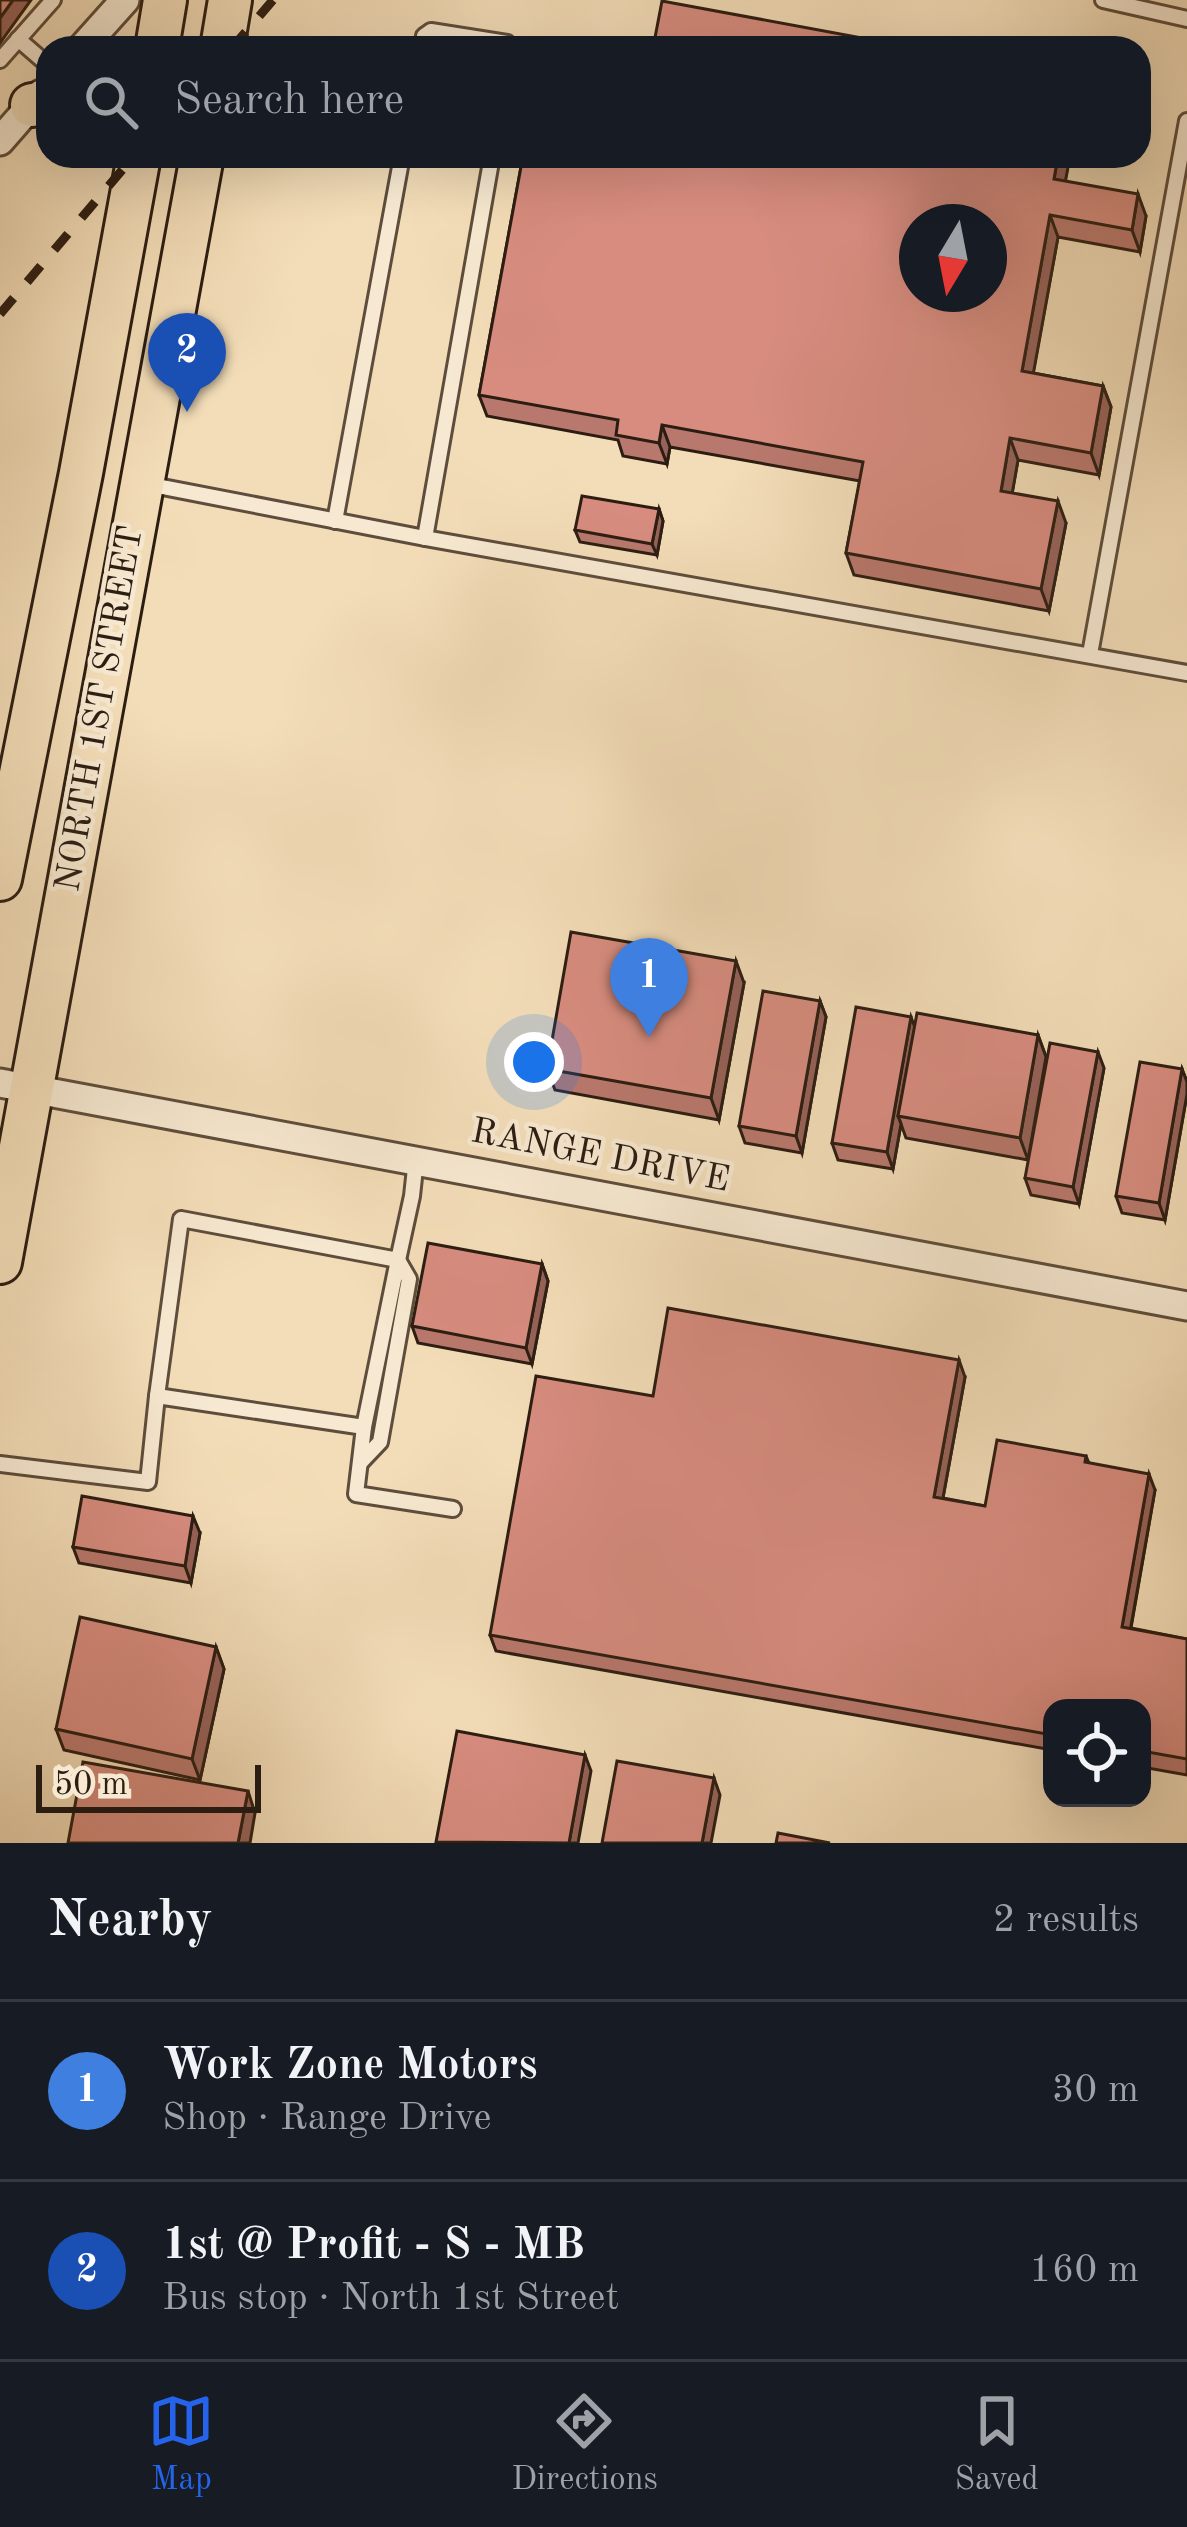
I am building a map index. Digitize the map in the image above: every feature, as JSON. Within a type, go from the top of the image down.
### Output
[{"type":"main road","points":[[159,36],[165,0]]},
{"type":"main road","points":[[224,36],[230,0]]},
{"type":"main road","name":"NORTH 1ST STREET","points":[[2,854],[82,473],[137,168]]},
{"type":"main road","name":"NORTH 1ST STREET","points":[[0,1262],[16,1085],[142,483],[200,168]]},
{"type":"main road","points":[[82,473],[142,483]]},
{"type":"street","points":[[93,36],[125,0]]},
{"type":"street","name":"RANGE DRIVE","points":[[16,1085],[1187,1306]]},
{"type":"lane","points":[[0,60],[53,0]]},
{"type":"lane","points":[[1103,0],[1187,20]]},
{"type":"lane","points":[[424,36],[431,31],[463,36]]},
{"type":"lane","points":[[18,39],[26,108]]},
{"type":"lane","points":[[1090,654],[1187,122]]},
{"type":"lane","points":[[335,521],[400,168]]},
{"type":"lane","points":[[425,538],[490,168]]},
{"type":"lane","points":[[142,483],[1187,673]]},
{"type":"lane","points":[[416,1159],[364,1427],[356,1494],[453,1509]]},
{"type":"lane","points":[[0,1464],[148,1482],[182,1220],[398,1260]]},
{"type":"lane","points":[[361,1462],[380,1442],[409,1280],[398,1260]]},
{"type":"lane","points":[[157,1396],[364,1427]]},
{"type":"building","points":[[0,0],[13,0],[0,18]]},
{"type":"building","points":[[662,1],[851,36],[655,36]]},
{"type":"building","points":[[521,168],[1056,168],[1054,179],[1138,194],[1132,230],[1050,215],[1022,371],[1103,386],[1091,453],[1010,438],[1001,491],[1058,501],[1041,589],[846,553],[863,462],[662,425],[659,443],[616,435],[618,420],[479,395]]},
{"type":"building","points":[[582,496],[659,509],[652,544],[575,530]]},
{"type":"building","points":[[571,932],[736,961],[711,1098],[547,1069]]},
{"type":"building","points":[[763,991],[820,1001],[796,1136],[739,1126]]},
{"type":"building","points":[[856,1007],[911,1017],[887,1152],[832,1143]]},
{"type":"building","points":[[917,1013],[1038,1035],[1020,1138],[898,1116]]},
{"type":"building","points":[[1050,1043],[1098,1052],[1073,1187],[1025,1178]]},
{"type":"building","points":[[1140,1062],[1182,1069],[1159,1203],[1116,1196]]},
{"type":"building","points":[[428,1243],[542,1264],[526,1348],[412,1326]]},
{"type":"building","points":[[668,1308],[959,1360],[934,1497],[985,1506],[997,1440],[1086,1456],[1085,1462],[1149,1474],[1122,1627],[1187,1639],[1187,1759],[1151,1753],[1151,1699],[1043,1699],[1043,1733],[490,1635],[536,1376],[653,1396]]},
{"type":"building","points":[[82,1496],[193,1516],[185,1566],[73,1547]]},
{"type":"building","points":[[80,1617],[216,1647],[192,1759],[56,1729]]},
{"type":"building","points":[[457,1731],[585,1755],[569,1843],[436,1842]]},
{"type":"building","points":[[617,1761],[714,1778],[702,1843],[602,1843]]},
{"type":"building","points":[[83,1762],[248,1791],[238,1843],[68,1843]]},
{"type":"building","points":[[778,1833],[830,1843],[776,1843]]},
{"type":"railway","points":[[242,36],[273,0]]},
{"type":"railway","points":[[0,314],[124,168]]},
{"type":"place","name":"1st @ Profit - S - MB","points":[[187,412]]},
{"type":"place","name":"Work Zone Motors","points":[[649,1037]]}]
